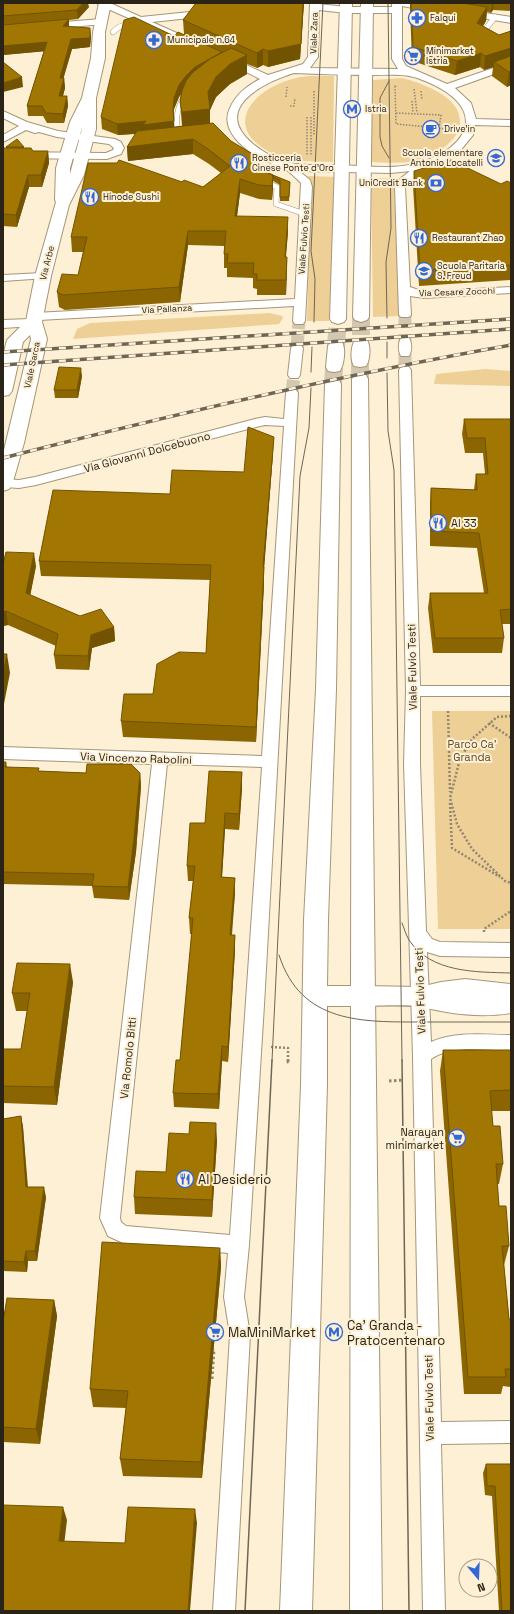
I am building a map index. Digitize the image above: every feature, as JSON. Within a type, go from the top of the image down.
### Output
[{"type":"main road","name":"Via Arbe","points":[[62,205],[72,189],[83,157],[87,138],[90,113],[89,98],[98,58],[104,4]]},
{"type":"main road","name":"Via Arbe","points":[[98,58],[113,32],[119,6]]},
{"type":"main road","points":[[338,319],[346,7]]},
{"type":"main road","points":[[361,317],[367,7]]},
{"type":"main road","name":"Via Arbe","points":[[34,319],[43,276],[62,205],[63,168],[72,136],[81,112],[89,98]]},
{"type":"main road","name":"Viale Sarca","points":[[3,391],[15,340],[34,319]]},
{"type":"main road","name":"Viale Sarca","points":[[4,484],[39,339],[34,319]]},
{"type":"main road","points":[[361,344],[366,1611]]},
{"type":"main road","points":[[296,1611],[314,1093],[316,920],[326,689],[336,346]]},
{"type":"main road","points":[[420,997],[441,992],[465,989],[511,994]]},
{"type":"main road","points":[[315,996],[420,997],[456,1006],[511,1003]]},
{"type":"street","points":[[104,4],[119,6],[146,22],[203,48]]},
{"type":"street","name":"Viale Zara","points":[[293,70],[306,66],[313,57],[316,13],[315,5],[346,7],[397,5],[439,9]]},
{"type":"street","points":[[397,5],[397,59],[402,68],[417,74],[447,87],[466,103],[472,115],[473,122],[470,133],[466,140],[457,149],[439,160],[422,166],[398,169],[306,168],[282,164],[265,157],[249,146],[236,130],[233,116],[238,101],[253,87],[268,79],[293,70],[417,74]]},
{"type":"street","points":[[146,22],[220,11]]},
{"type":"street","points":[[455,12],[511,20]]},
{"type":"street","points":[[3,30],[101,22]]},
{"type":"street","points":[[227,62],[268,79]]},
{"type":"street","points":[[447,87],[511,65]]},
{"type":"street","points":[[3,114],[55,142],[66,156]]},
{"type":"street","points":[[473,122],[511,123]]},
{"type":"street","points":[[3,139],[27,126],[57,134],[110,141],[121,144],[117,152],[112,155],[96,157],[3,155]]},
{"type":"street","points":[[223,132],[236,130]]},
{"type":"street","points":[[439,160],[450,165]]},
{"type":"street","name":"Viale Fulvio Testi","points":[[282,164],[306,182],[307,187],[299,321]]},
{"type":"street","points":[[404,315],[400,188],[405,180],[422,166]]},
{"type":"street","points":[[3,278],[43,276]]},
{"type":"street","name":"Via Cesare Zocchi","points":[[404,289],[416,294],[424,295],[511,290]]},
{"type":"street","name":"Via Pallanza","points":[[3,324],[34,319],[300,302]]},
{"type":"street","points":[[294,375],[297,348]]},
{"type":"street","name":"Viale Fulvio Testi","points":[[406,370],[406,446],[413,691],[412,764],[422,1056],[434,1611]]},
{"type":"street","points":[[224,1611],[240,1335],[234,1296],[239,1245],[256,990],[292,393]]},
{"type":"street","name":"Via Giovanni Dolcebuono","points":[[4,484],[19,484],[36,481],[255,423],[290,423]]},
{"type":"street","points":[[413,691],[511,691]]},
{"type":"street","name":"Via Vincenzo Rabolini","points":[[3,753],[160,760],[269,762]]},
{"type":"street","name":"Via Romolo Bitti","points":[[160,760],[110,1218],[111,1225],[113,1230],[126,1235],[239,1245]]},
{"type":"street","points":[[418,932],[427,944],[436,948],[511,950]]},
{"type":"street","points":[[422,1056],[429,1049],[448,1043],[511,1043]]},
{"type":"street","points":[[430,1433],[511,1432]]},
{"type":"lane","points":[[491,38],[484,34],[484,31],[495,17]]},
{"type":"lane","points":[[113,32],[119,27],[130,23],[146,22]]},
{"type":"lane","points":[[179,137],[176,129],[176,114],[181,100],[190,90]]},
{"type":"lane","points":[[282,164],[257,179],[277,186],[276,204],[305,214]]},
{"type":"path","points":[[395,86],[396,124],[454,130]]},
{"type":"path","points":[[286,97],[287,88]]},
{"type":"path","points":[[414,89],[417,113]]},
{"type":"path","points":[[314,91],[314,136]]},
{"type":"path","points":[[421,91],[422,100]]},
{"type":"path","points":[[290,106],[294,106],[295,98]]},
{"type":"path","points":[[412,101],[413,113]]},
{"type":"path","points":[[396,112],[441,115],[439,128]]},
{"type":"path","points":[[306,162],[307,116]]},
{"type":"path","points":[[311,162],[312,117]]},
{"type":"path","points":[[448,711],[452,848],[511,884]]},
{"type":"path","points":[[505,881],[472,849],[457,824],[450,798],[460,759],[472,739],[497,717],[511,716]]},
{"type":"path","points":[[489,723],[511,738]]},
{"type":"path","points":[[484,933],[484,929],[511,911]]},
{"type":"path","points":[[283,1048],[288,1048],[288,1062],[294,1062]]},
{"type":"path","points":[[388,1081],[409,1080]]},
{"type":"path","points":[[212,1379],[214,1349]]},
{"type":"green space","points":[[309,76],[334,76],[333,162],[304,161],[282,158],[256,143],[247,131],[245,118],[250,106],[261,95],[275,86],[291,79]]},
{"type":"green space","points":[[402,78],[433,89],[452,102],[458,110],[460,120],[458,131],[447,145],[439,151],[424,158],[401,163],[370,162],[373,80]]},
{"type":"green space","points":[[308,176],[336,177],[329,321],[307,321],[311,183]]},
{"type":"green space","points":[[371,178],[399,179],[394,185],[399,316],[373,317]]},
{"type":"green space","points":[[270,313],[282,316],[283,318],[279,324],[73,339],[77,329],[90,323]]},
{"type":"green space","points":[[485,369],[511,371],[511,386],[434,384],[436,374]]},
{"type":"green space","name":"Parco Ca' Granda","points":[[432,711],[511,711],[511,929],[438,929]]},
{"type":"building","points":[[3,3],[83,3],[77,10],[3,16]]},
{"type":"building","points":[[196,3],[303,3],[301,44],[268,51],[263,49],[257,53],[183,20]]},
{"type":"building","points":[[411,3],[462,3],[487,7],[477,23],[499,35],[511,31],[511,48],[485,56],[481,53],[457,61],[413,47]]},
{"type":"building","points":[[134,17],[174,36],[178,32],[222,52],[195,67],[179,85],[174,98],[174,121],[143,125],[146,121],[117,124],[101,117],[124,20]]},
{"type":"building","points":[[69,19],[63,26],[90,28],[90,38],[71,39],[60,78],[64,78],[59,96],[67,96],[63,114],[46,113],[42,106],[27,106],[47,42],[3,46],[3,25]]},
{"type":"building","points":[[231,48],[247,55],[230,64],[216,77],[208,92],[210,109],[182,112],[180,102],[182,91],[186,81],[192,73],[210,59]]},
{"type":"building","points":[[511,56],[511,71],[509,72],[494,62]]},
{"type":"building","points":[[3,62],[22,77],[3,83]]},
{"type":"building","points":[[213,123],[231,141],[259,158],[253,163],[254,167],[273,175],[272,186],[259,185],[240,179],[235,216],[288,217],[285,257],[287,257],[286,280],[257,280],[257,274],[253,274],[254,263],[227,263],[228,254],[224,254],[226,231],[188,231],[179,287],[63,295],[57,292],[62,274],[78,275],[87,237],[71,237],[88,163],[117,163],[119,160],[182,182],[184,180],[203,187],[230,166],[193,139],[127,147],[137,131]]},
{"type":"building","points":[[17,139],[24,147],[6,147]]},
{"type":"building","points":[[3,148],[31,148],[33,151],[48,151],[41,175],[28,175],[16,215],[3,214]]},
{"type":"building","points":[[451,160],[501,184],[507,181],[511,183],[511,265],[420,270],[414,171]]},
{"type":"building","points":[[273,175],[290,182],[289,197],[280,197],[280,180],[273,177]]},
{"type":"building","points":[[59,367],[81,368],[77,390],[54,390]]},
{"type":"building","points":[[464,419],[511,419],[511,609],[500,610],[504,638],[435,638],[430,593],[488,593],[479,533],[431,531],[431,488],[477,490],[476,474],[488,474],[485,438],[467,438]]},
{"type":"building","points":[[248,427],[274,437],[263,567],[256,727],[121,721],[124,694],[153,694],[157,664],[179,652],[206,653],[211,565],[39,561],[53,490],[170,494],[172,470],[244,472]]},
{"type":"building","points":[[6,552],[34,553],[26,593],[80,616],[101,609],[114,627],[91,635],[88,656],[54,655],[58,634],[6,611],[3,612],[3,564]]},
{"type":"building","points":[[3,654],[7,654],[3,674]]},
{"type":"building","points":[[3,762],[6,762],[5,767],[39,768],[38,771],[86,773],[87,764],[131,764],[140,773],[128,887],[92,886],[94,874],[3,872]]},
{"type":"building","points":[[209,771],[242,772],[239,814],[225,813],[221,877],[235,878],[230,935],[235,935],[228,1047],[222,1046],[218,1094],[173,1093],[176,1060],[180,1060],[193,918],[189,918],[195,866],[187,866],[190,823],[205,823]]},
{"type":"building","points":[[17,963],[70,964],[54,1087],[3,1086],[3,1049],[21,1049],[30,993],[12,993]]},
{"type":"building","points":[[443,1050],[511,1050],[511,1090],[490,1091],[493,1126],[500,1126],[503,1164],[496,1164],[499,1206],[506,1206],[509,1246],[502,1246],[509,1319],[511,1319],[511,1369],[505,1369],[506,1377],[468,1377]]},
{"type":"building","points":[[21,1116],[26,1187],[44,1187],[35,1251],[26,1251],[24,1262],[3,1261],[3,1119]]},
{"type":"building","points":[[190,1122],[216,1123],[212,1200],[134,1197],[136,1171],[166,1172],[169,1133],[189,1134]]},
{"type":"building","points":[[102,1242],[220,1248],[201,1462],[120,1459],[128,1391],[90,1389]]},
{"type":"building","points":[[7,1298],[54,1300],[36,1429],[3,1427],[3,1322]]},
{"type":"building","points":[[486,1464],[511,1464],[511,1611],[502,1611],[495,1486],[487,1486]]},
{"type":"building","points":[[3,1505],[63,1507],[59,1541],[125,1543],[128,1507],[195,1509],[188,1611],[3,1611]]},
{"type":"tunnel","points":[[405,315],[405,341]]},
{"type":"tunnel","points":[[361,317],[361,344]]},
{"type":"tunnel","points":[[336,346],[338,319]]},
{"type":"tunnel","points":[[297,348],[299,321]]},
{"type":"tunnel","points":[[405,353],[405,370]]},
{"type":"tunnel","points":[[360,362],[360,379]]},
{"type":"tunnel","points":[[333,384],[334,367]]},
{"type":"tunnel","points":[[292,393],[294,375]]},
{"type":"tram line","points":[[314,322],[315,279],[311,251],[323,3]]},
{"type":"tram line","points":[[387,318],[386,262],[391,228],[388,3]]},
{"type":"tram line","points":[[389,81],[380,98],[380,137],[382,146],[389,158]]},
{"type":"tram line","points":[[387,342],[387,358]]},
{"type":"tram line","points":[[311,372],[312,347]]},
{"type":"tram line","points":[[387,373],[388,431],[394,470],[401,1022]]},
{"type":"tram line","points":[[272,1061],[300,476],[309,428],[311,388]]},
{"type":"tram line","points":[[402,923],[409,940],[418,951],[429,959],[442,965],[469,971],[511,973]]},
{"type":"tram line","points":[[279,955],[289,978],[302,995],[318,1007],[336,1014],[356,1019],[401,1022]]},
{"type":"tram line","points":[[401,1022],[511,1022]]},
{"type":"tram line","points":[[401,1022],[402,1061]]},
{"type":"tram line","points":[[245,1611],[272,1060]]},
{"type":"tram line","points":[[402,1060],[409,1611]]},
{"type":"railway","points":[[3,352],[511,319]]},
{"type":"railway","points":[[3,365],[511,329]]},
{"type":"railway","points":[[3,458],[129,426],[256,397],[383,369],[511,345]]},
{"type":"place","name":"Falqui","points":[[417,18]]},
{"type":"place","name":"Municipale n.64","points":[[154,40]]},
{"type":"place","name":"Minimarket Istria","points":[[413,56]]},
{"type":"place","name":"Istria","points":[[352,109]]},
{"type":"place","name":"Drive'in","points":[[431,129]]},
{"type":"place","name":"Scuola elementare Antonio Locatelli","points":[[496,158]]},
{"type":"place","name":"Rosticceria Cinese Ponte d'Oro","points":[[239,163]]},
{"type":"place","name":"UniCredit Bank","points":[[436,183]]},
{"type":"place","name":"Hinode Sushi","points":[[90,197]]},
{"type":"place","name":"Restaurant Zhao","points":[[419,238]]},
{"type":"place","name":"Scuola Paritaria S. Freud","points":[[424,271]]},
{"type":"place","name":"Al 33","points":[[438,523]]},
{"type":"place","name":"Narayan minimarket","points":[[457,1138]]},
{"type":"place","name":"Al Desiderio","points":[[185,1179]]},
{"type":"place","name":"MaMiniMarket","points":[[215,1332]]},
{"type":"place","name":"Ca' Granda - Pratocentenaro","points":[[334,1332]]}]
